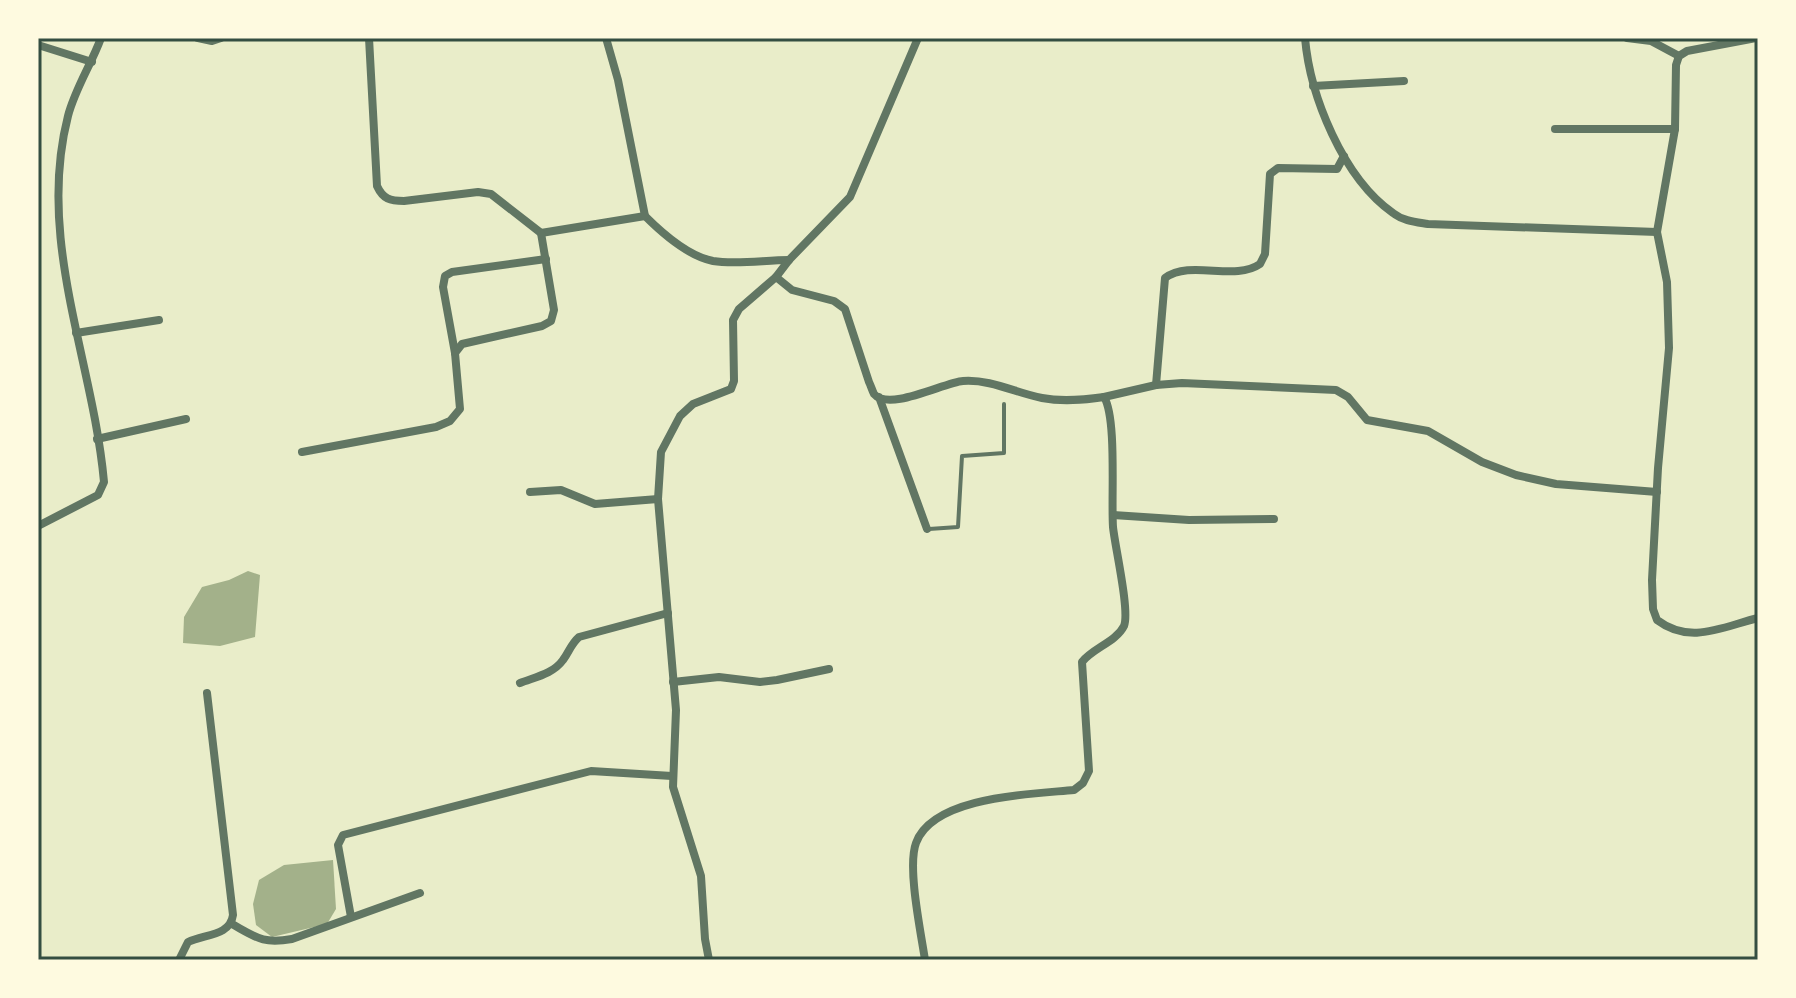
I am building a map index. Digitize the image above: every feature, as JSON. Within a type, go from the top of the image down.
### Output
[{"type":"street","points":[[38,526],[98,495],[104,482],[58,233],[62,146],[73,102],[101,38]]},
{"type":"street","points":[[198,38],[212,41],[221,38]]},
{"type":"street","points":[[369,38],[377,186],[382,196],[392,201],[404,201],[478,192],[491,194],[541,233],[554,310],[551,321],[542,326],[462,344],[455,353]]},
{"type":"street","points":[[606,38],[618,80],[645,216],[659,230],[695,255],[714,261],[789,260]]},
{"type":"street","points":[[709,960],[701,876],[672,776],[676,710],[658,499],[661,452],[680,416],[693,404],[731,389],[734,381],[733,320],[739,309],[776,277],[850,197],[918,38]]},
{"type":"street","points":[[1305,38],[1313,86],[1344,156],[1377,198],[1407,221],[1657,232]]},
{"type":"street","points":[[1627,38],[1651,41],[1679,56]]},
{"type":"street","points":[[1756,38],[1714,42],[1687,51],[1679,56],[1676,65],[1675,129],[1657,232],[1667,282],[1669,359],[1652,580],[1657,620],[1681,634],[1703,633],[1758,618]]},
{"type":"street","points":[[38,45],[92,62]]},
{"type":"street","points":[[1313,86],[1404,81]]},
{"type":"street","points":[[1555,129],[1675,129]]},
{"type":"street","points":[[1156,385],[1165,278],[1177,272],[1243,270],[1260,264],[1265,254],[1270,174],[1278,168],[1337,169],[1344,156]]},
{"type":"street","points":[[541,233],[645,216]]},
{"type":"street","points":[[302,452],[436,427],[450,421],[460,409],[455,353],[443,287],[445,276],[452,272],[546,259]]},
{"type":"street","points":[[776,277],[792,290],[834,301],[845,309],[869,382],[874,394],[879,397],[893,399],[924,394],[951,383],[969,380],[1015,388],[1051,399],[1104,397],[1156,385],[1182,383],[1336,390],[1348,397],[1367,420],[1428,431],[1482,462],[1516,475],[1556,484],[1657,492]]},
{"type":"street","points":[[76,333],[159,320]]},
{"type":"street","points":[[879,397],[927,529]]},
{"type":"street","points":[[925,960],[913,863],[914,845],[920,835],[941,817],[975,802],[995,797],[1074,790],[1083,783],[1089,771],[1082,662],[1119,632],[1126,617],[1113,515],[1111,421],[1104,397]]},
{"type":"street","points":[[97,439],[186,419]]},
{"type":"street","points":[[530,492],[561,490],[595,504],[658,499]]},
{"type":"street","points":[[1113,515],[1189,520],[1274,519]]},
{"type":"street","points":[[520,683],[551,672],[561,664],[579,637],[668,613]]},
{"type":"street","points":[[673,682],[719,677],[769,681],[829,669]]},
{"type":"street","points":[[179,960],[188,942],[226,930],[232,924],[233,915],[207,693]]},
{"type":"street","points":[[351,917],[338,845],[343,835],[591,771],[672,776]]},
{"type":"street","points":[[232,924],[262,941],[292,939],[420,893]]},
{"type":"lane","points":[[927,529],[958,527],[962,456],[1004,453],[1004,404]]},
{"type":"shaded area","points":[[248,571],[260,575],[255,637],[220,646],[183,643],[184,617],[202,587]]},
{"type":"shaded area","points":[[333,860],[336,909],[327,924],[272,937],[256,925],[253,904],[259,880],[284,865]]}]
